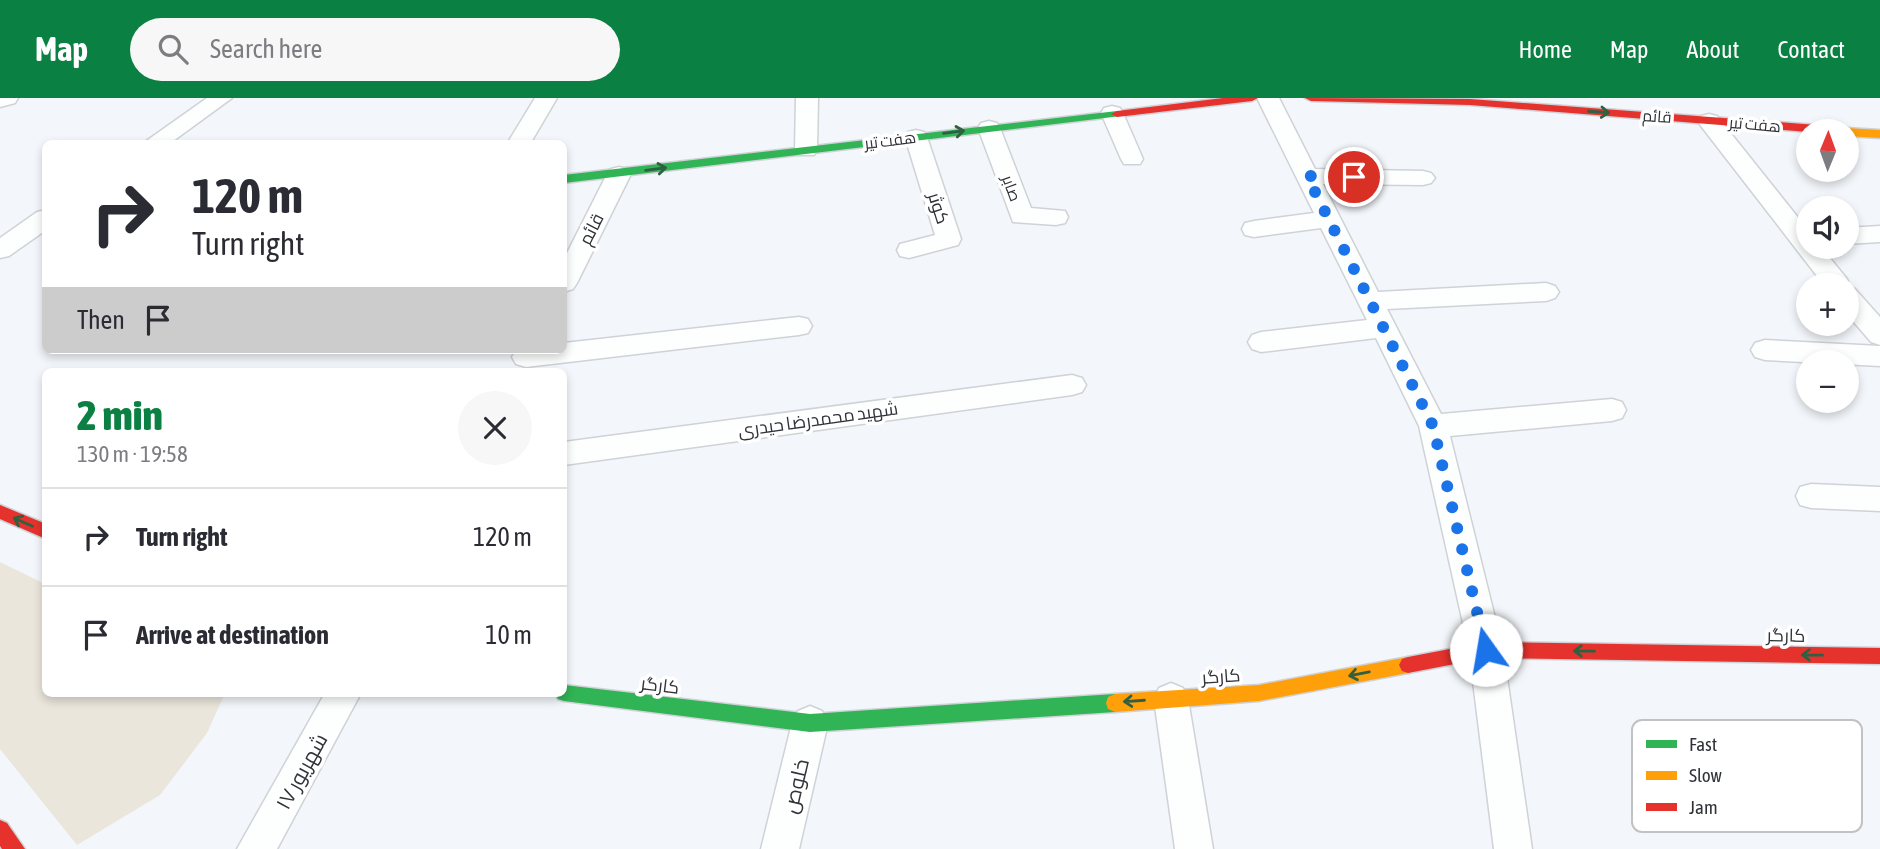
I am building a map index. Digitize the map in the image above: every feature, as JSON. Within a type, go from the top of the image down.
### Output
[{"type":"street","points":[[0,102],[6,98]]},
{"type":"street","points":[[159,140],[221,98]]},
{"type":"street","points":[[520,140],[546,98]]},
{"type":"street","points":[[1214,99],[1252,98]]},
{"type":"street","points":[[1268,98],[1433,426],[1486,650],[1513,849]]},
{"type":"street","name":"قائم","points":[[1311,98],[1469,100],[1709,121]]},
{"type":"street","points":[[1695,98],[1709,121],[1796,229]]},
{"type":"street","name":"هفت تیر","points":[[567,179],[1214,99]]},
{"type":"street","points":[[806,150],[813,101]]},
{"type":"street","points":[[1112,113],[1132,159]]},
{"type":"street","name":"هفت تیر","points":[[1709,121],[1796,127]]},
{"type":"street","name":"صابر","points":[[989,128],[1022,216],[1056,217]]},
{"type":"street","name":"هفت تیر","points":[[1859,132],[1880,134]]},
{"type":"street","name":"کوثر","points":[[909,250],[949,239],[916,136]]},
{"type":"street","name":"قائم","points":[[567,277],[619,174]]},
{"type":"street","points":[[1307,176],[1423,178]]},
{"type":"street","points":[[1254,229],[1329,219]]},
{"type":"street","points":[[0,250],[42,221]]},
{"type":"street","points":[[1859,235],[1880,234]]},
{"type":"street","points":[[1370,302],[1546,292]]},
{"type":"street","points":[[1859,310],[1880,335]]},
{"type":"street","points":[[567,354],[799,326]]},
{"type":"street","points":[[1261,342],[1384,328]]},
{"type":"street","points":[[1765,350],[1880,356]]},
{"type":"street","points":[[525,359],[567,354]]},
{"type":"street","name":"شهید محمدرضا حیدری","points":[[567,454],[1072,385]]},
{"type":"street","points":[[1433,426],[1612,410]]},
{"type":"street","points":[[1811,496],[1880,499]]},
{"type":"street","points":[[0,512],[42,530]]},
{"type":"street","name":"کارگر","points":[[567,693],[810,723],[1259,693],[1486,650],[1880,656]]},
{"type":"street","name":"۱۷ شهریور","points":[[257,849],[342,697]]},
{"type":"street","points":[[1171,699],[1194,849]]},
{"type":"street","name":"خلوص","points":[[780,849],[810,723]]},
{"type":"street","points":[[0,830],[15,849]]},
{"type":"shaded area","points":[[0,562],[42,583],[42,697],[223,697],[207,733],[160,795],[77,845],[0,749]]},
{"type":"traffic: fast","points":[[567,179],[1117,114]]},
{"type":"traffic: fast","points":[[567,693],[810,723],[1115,703]]},
{"type":"traffic: slow","points":[[1859,133],[1880,134]]},
{"type":"traffic: slow","points":[[1115,703],[1259,693],[1408,665]]},
{"type":"traffic: jam","points":[[1117,114],[1252,98]]},
{"type":"traffic: jam","points":[[1311,98],[1470,102],[1796,127]]},
{"type":"traffic: jam","points":[[0,512],[42,530]]},
{"type":"traffic: jam","points":[[1408,665],[1486,650],[1880,656]]},
{"type":"traffic: jam","points":[[0,830],[15,849]]},
{"type":"route","points":[[1354,177],[1307,176],[1433,426],[1486,650]]}]
